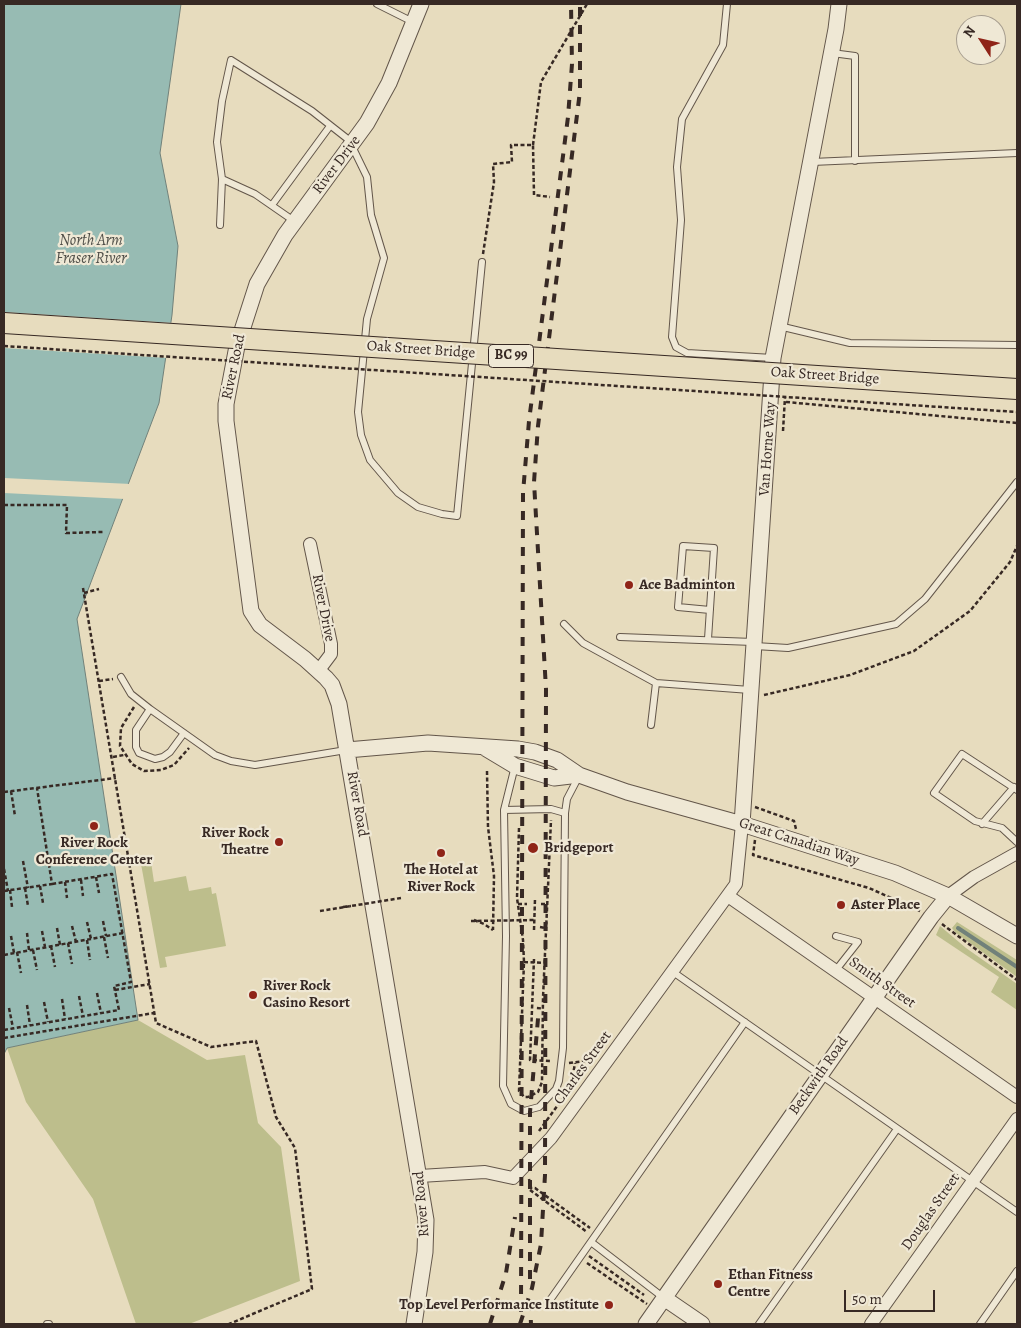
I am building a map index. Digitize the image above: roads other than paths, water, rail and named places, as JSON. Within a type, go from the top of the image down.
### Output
[{"type":"highway","name":"Oak Street Bridge","points":[[4,323],[1017,389]]},
{"type":"highway","name":"Oak Street Bridge","points":[[4,336],[1017,402]]},
{"type":"street","name":"River Drive","points":[[244,321],[266,266],[294,221],[352,146],[389,84],[421,4]]},
{"type":"street","name":"Van Horne Way","points":[[728,896],[736,884],[756,693],[754,644],[773,358],[831,53],[838,4]]},
{"type":"street","name":"River Road","points":[[244,321],[227,390],[226,421],[250,604],[260,625],[319,670],[332,685],[337,695],[426,1220],[426,1244],[414,1324]]},
{"type":"street","name":"River Drive","points":[[310,544],[332,644],[330,654],[319,670]]},
{"type":"street","name":"Great Canadian Way","points":[[347,750],[428,743],[518,749],[534,752],[557,760],[579,776],[742,824],[895,873],[948,896],[1015,935]]},
{"type":"street","name":"Great Canadian Way","points":[[484,748],[515,766],[554,778],[579,776]]},
{"type":"street","name":"Beckwith Road","points":[[646,1324],[655,1302],[820,1075],[931,917],[948,896],[974,876],[1017,853]]},
{"type":"street","name":"Charles Street","points":[[420,1176],[485,1172],[513,1178],[551,1138],[728,896]]},
{"type":"street","name":"Smith Street","points":[[728,896],[1017,1097]]},
{"type":"street","name":"Douglas Street","points":[[871,1324],[1017,1119]]},
{"type":"street","points":[[655,1302],[702,1324]]},
{"type":"lane","points":[[377,4],[389,12],[414,22]]},
{"type":"lane","points":[[727,4],[723,45],[682,119],[677,167],[681,220],[672,337],[676,347],[687,352],[773,358]]},
{"type":"lane","points":[[831,53],[855,56],[855,161]]},
{"type":"lane","points":[[220,225],[222,179],[217,142],[230,60],[255,74],[330,126],[349,140],[352,146],[367,177],[371,215],[384,258],[367,319],[358,412],[361,435],[370,460],[398,493],[418,507],[442,514],[458,516],[482,262]]},
{"type":"lane","points":[[272,206],[330,126]]},
{"type":"lane","points":[[810,162],[1017,153]]},
{"type":"lane","points":[[222,179],[255,194],[294,221]]},
{"type":"lane","points":[[778,326],[850,342],[1017,345]]},
{"type":"lane","points":[[620,637],[708,639],[788,648],[896,624],[924,599],[1017,482]]},
{"type":"lane","points":[[708,639],[710,610],[714,548],[683,546],[678,608],[710,610]]},
{"type":"lane","points":[[564,624],[583,643],[656,683],[756,693]]},
{"type":"lane","points":[[121,677],[131,694],[150,709],[215,755],[243,765],[262,764],[347,750]]},
{"type":"lane","points":[[652,725],[656,683]]},
{"type":"lane","points":[[150,709],[136,730],[136,747],[139,753],[155,759],[163,757],[170,752],[184,733]]},
{"type":"lane","points":[[982,824],[1015,789],[962,754],[934,793],[982,824],[1002,828],[1017,842]]},
{"type":"lane","points":[[515,766],[504,810],[506,936],[503,1086],[511,1104],[524,1111],[532,1110],[548,1098],[556,1089],[561,1072],[563,1048],[565,813],[567,799],[579,776]]},
{"type":"lane","points":[[504,810],[551,809],[565,813]]},
{"type":"lane","points":[[836,936],[858,942],[836,970]]},
{"type":"lane","points":[[673,972],[1017,1212]]},
{"type":"lane","points":[[548,1303],[745,1022]]},
{"type":"lane","points":[[759,1324],[897,1129]]},
{"type":"lane","points":[[591,1242],[655,1302]]},
{"type":"lane","points":[[980,1324],[1017,1271]]},
{"type":"water","name":"North Arm Fraser River","points":[[4,4],[181,4],[160,153],[178,246],[172,315],[159,403],[77,619],[138,1020],[7,1048],[4,1054]]},
{"type":"waterway","points":[[958,928],[1017,967]]},
{"type":"railway","points":[[521,1312],[523,493],[529,421],[568,117],[572,64],[571,4]]},
{"type":"railway","points":[[520,1324],[532,1288],[541,1244],[545,1175],[546,689],[534,482],[538,426],[580,91],[580,4]]},
{"type":"railway","points":[[530,1279],[530,1112],[539,1007]]},
{"type":"railway","points":[[490,1324],[506,1273],[515,1217]]},
{"type":"railway","points":[[530,1302],[531,1324]]},
{"type":"place","name":"Ace Badminton","points":[[629,585]]},
{"type":"place","name":"River Rock Conference Center","points":[[94,826]]},
{"type":"place","name":"River Rock Theatre","points":[[279,842]]},
{"type":"place","name":"Bridgeport","points":[[533,848]]},
{"type":"place","name":"The Hotel at River Rock","points":[[441,853]]},
{"type":"place","name":"Aster Place","points":[[841,905]]},
{"type":"place","name":"River Rock Casino Resort","points":[[253,995]]},
{"type":"place","name":"Ethan Fitness Centre","points":[[718,1284]]},
{"type":"place","name":"Top Level Performance Institute","points":[[609,1305]]}]
